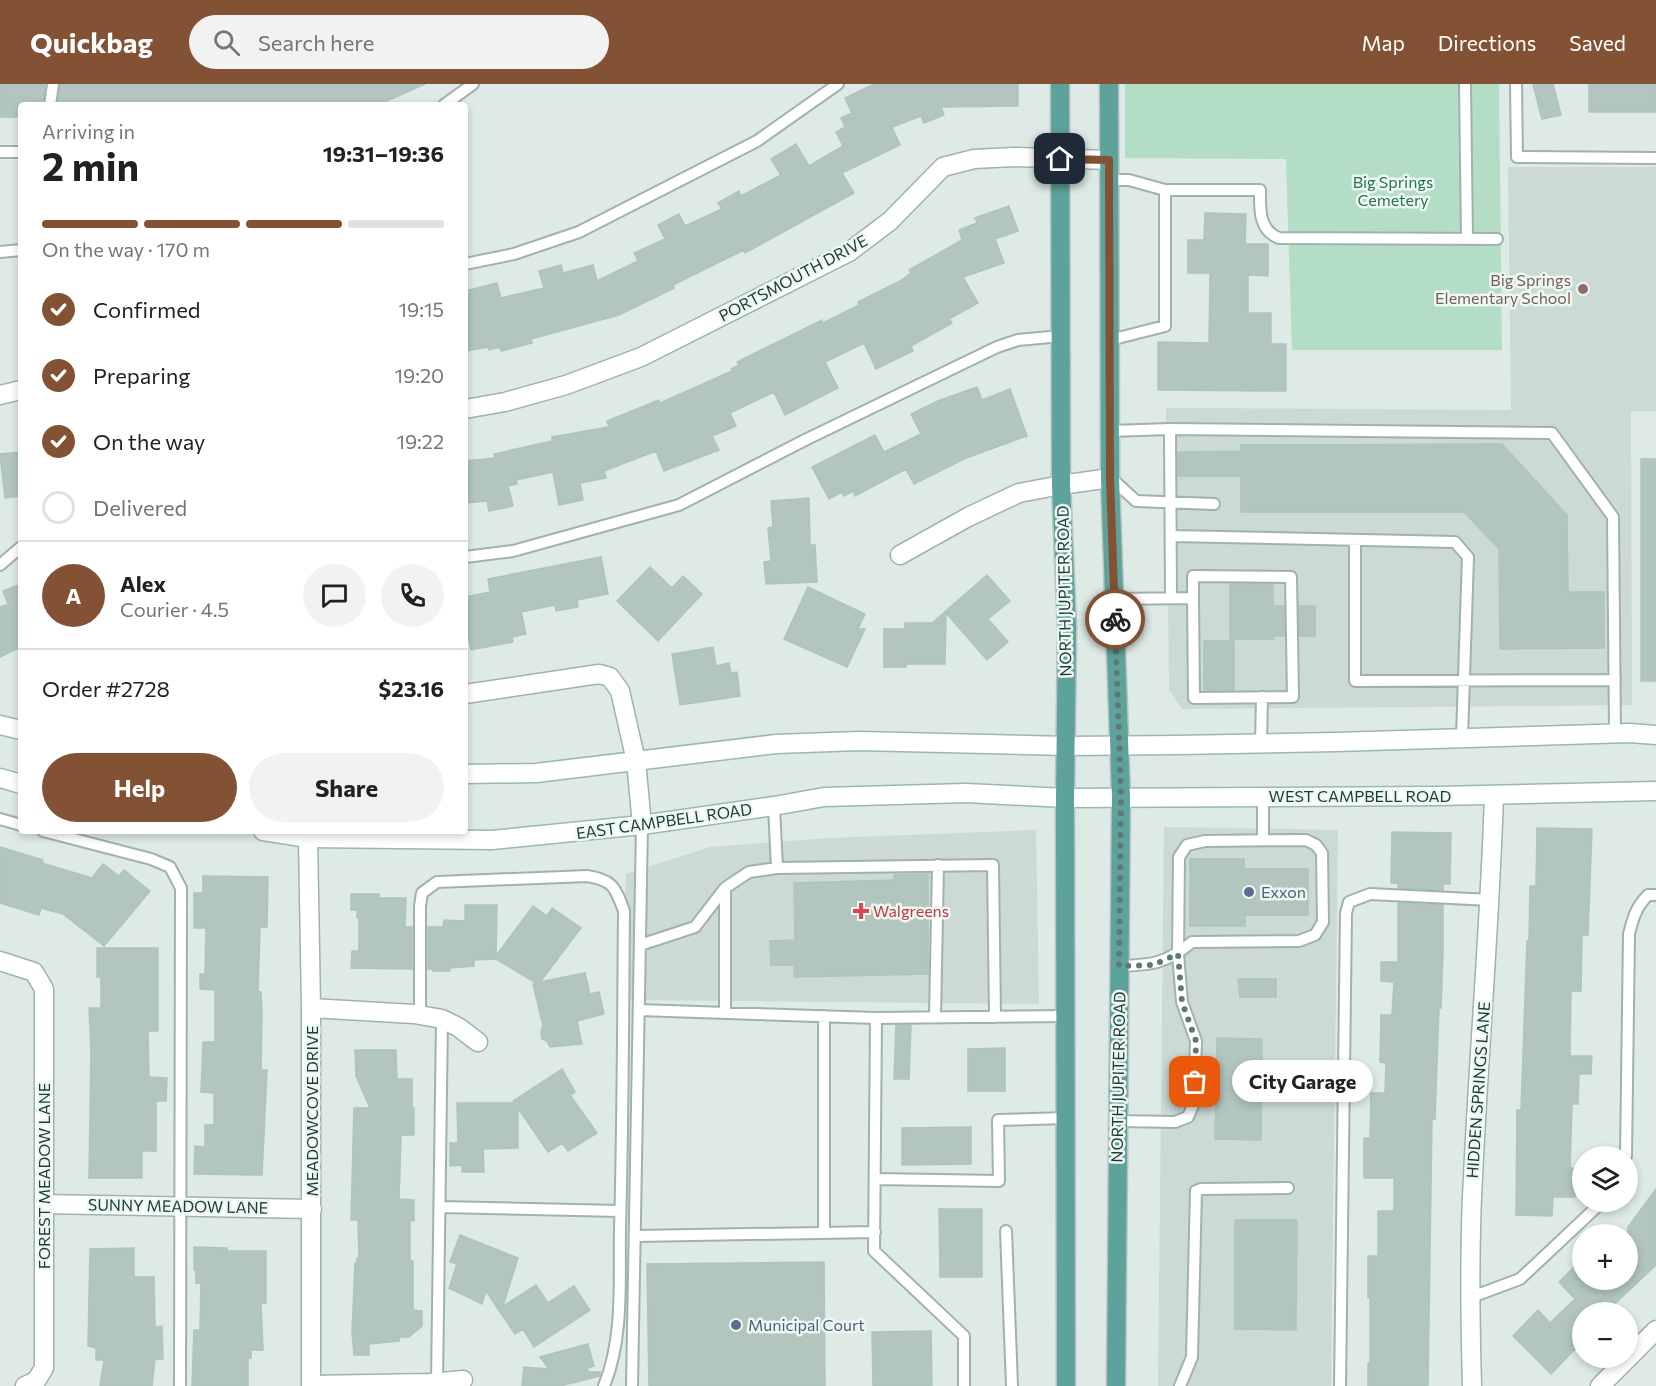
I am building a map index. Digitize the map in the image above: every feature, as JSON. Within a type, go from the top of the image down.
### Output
[{"type":"main road","name":"NORTH JUPITER ROAD","points":[[1060,84],[1061,484],[1067,628],[1066,1386]]},
{"type":"main road","name":"NORTH JUPITER ROAD","points":[[1108,84],[1110,478],[1121,797],[1116,1386]]},
{"type":"street","name":"PORTSMOUTH DRIVE","points":[[468,408],[505,402],[566,385],[652,352],[849,252],[890,221],[943,167],[974,159],[1014,157],[1109,160]]},
{"type":"street","points":[[0,395],[18,391]]},
{"type":"street","points":[[900,555],[968,517],[1019,493],[1061,484],[1110,478]]},
{"type":"street","points":[[468,694],[598,674],[610,677],[621,691],[636,761],[642,825]]},
{"type":"street","points":[[468,774],[536,773],[788,744],[859,741],[1066,746],[1656,735]]},
{"type":"street","points":[[0,778],[18,783]]},
{"type":"street","name":"WEST CAMPBELL ROAD","points":[[1065,798],[1494,795],[1656,790]]},
{"type":"street","name":"EAST CAMPBELL ROAD","points":[[282,834],[308,838],[492,840],[642,825],[774,806],[824,796],[966,793],[1065,798]]},
{"type":"street","name":"HIDDEN SPRINGS LANE","points":[[1472,1386],[1470,1298],[1473,1178],[1491,900],[1494,795]]},
{"type":"street","name":"MEADOWCOVE DRIVE","points":[[308,838],[311,1008],[311,1385]]},
{"type":"street","name":"FOREST MEADOW LANE","points":[[0,961],[34,972],[44,989],[44,1368],[30,1384]]},
{"type":"street","points":[[311,1008],[420,1015],[442,1019],[458,1027],[478,1042]]},
{"type":"street","name":"SUNNY MEADOW LANE","points":[[44,1204],[312,1209]]},
{"type":"street","points":[[1600,1386],[1656,1330]]},
{"type":"street","points":[[311,1385],[437,1383],[463,1380]]},
{"type":"lane","points":[[50,102],[53,84]]},
{"type":"lane","points":[[448,102],[473,84]]},
{"type":"lane","points":[[468,263],[514,254],[579,232],[757,141],[838,84]]},
{"type":"lane","points":[[1465,84],[1467,239]]},
{"type":"lane","points":[[1516,84],[1517,157],[1656,158]]},
{"type":"lane","points":[[0,152],[18,152]]},
{"type":"lane","points":[[1109,180],[1129,180],[1166,190],[1260,190],[1260,216],[1272,235],[1279,238],[1497,239]]},
{"type":"lane","points":[[1110,340],[1166,326],[1166,190]]},
{"type":"lane","points":[[0,252],[18,250]]},
{"type":"lane","points":[[468,557],[513,551],[679,505],[805,440],[997,347],[1018,340],[1061,336]]},
{"type":"lane","points":[[1170,429],[1171,598]]},
{"type":"lane","points":[[1110,431],[1170,429],[1552,433],[1613,517],[1615,734]]},
{"type":"lane","points":[[1110,478],[1136,501],[1214,504]]},
{"type":"lane","points":[[1172,536],[1455,542],[1468,557],[1462,737]]},
{"type":"lane","points":[[1355,540],[1355,681],[1615,680]]},
{"type":"lane","points":[[0,565],[18,550]]},
{"type":"lane","points":[[1193,576],[1291,577],[1293,697],[1262,697],[1194,698],[1193,576]]},
{"type":"lane","points":[[1114,599],[1193,598]]},
{"type":"lane","points":[[1261,743],[1262,697]]},
{"type":"lane","points":[[1263,796],[1263,840]]},
{"type":"lane","points":[[774,806],[777,868]]},
{"type":"lane","points":[[0,819],[18,824]]},
{"type":"lane","points":[[632,1386],[642,825]]},
{"type":"lane","points":[[55,834],[151,859],[170,867],[181,888],[180,1386]]},
{"type":"lane","points":[[1118,1121],[1175,1122],[1188,1118],[1194,1103],[1196,1041],[1182,1002],[1178,954],[1179,857],[1187,845],[1205,841],[1306,840],[1316,844],[1322,853],[1323,922],[1315,935],[1299,941],[1192,942],[1178,954],[1153,965],[1119,966]]},
{"type":"lane","points":[[935,1017],[938,865]]},
{"type":"lane","points":[[640,945],[695,927],[725,888],[749,872],[777,868],[993,865],[994,1017]]},
{"type":"lane","points":[[420,1015],[420,906],[422,893],[437,882],[587,876],[604,879],[616,891],[624,911],[621,1211],[617,1342],[612,1367],[604,1386]]},
{"type":"lane","points":[[725,888],[725,1013]]},
{"type":"lane","points":[[1340,1386],[1346,913],[1348,902],[1370,894],[1491,900]]},
{"type":"lane","points":[[1626,1146],[1629,934],[1639,904],[1648,895],[1656,894]]},
{"type":"lane","points":[[639,1010],[876,1018],[1065,1016]]},
{"type":"lane","points":[[824,1016],[824,1233]]},
{"type":"lane","points":[[876,1018],[874,1251],[964,1336],[964,1386]]},
{"type":"lane","points":[[437,1383],[442,1019]]},
{"type":"lane","points":[[875,1179],[999,1180],[998,1120],[1066,1118]]},
{"type":"lane","points":[[1180,1386],[1192,1357],[1196,1191],[1202,1188],[1288,1188]]},
{"type":"lane","points":[[440,1207],[621,1211]]},
{"type":"lane","points":[[1470,1298],[1520,1279],[1592,1212]]},
{"type":"lane","points":[[1006,1231],[1012,1386]]},
{"type":"lane","points":[[636,1236],[875,1232]]},
{"type":"shaded area","points":[[1508,167],[1656,167],[1656,411],[1631,411],[1632,705],[1182,709],[1169,690],[1166,408],[1511,410]]},
{"type":"shaded area","points":[[1164,827],[1338,830],[1331,1386],[1158,1386]]},
{"type":"shaded area","points":[[1036,830],[1039,1004],[623,1000],[626,874],[710,847],[829,838]]},
{"type":"green space","name":"Big Springs Cemetery","points":[[1125,84],[1499,84],[1502,350],[1292,350],[1286,159],[1125,158]]},
{"type":"building","points":[[0,84],[45,84],[43,102],[18,102],[17,117],[0,117]]},
{"type":"building","points":[[60,84],[425,84],[385,102],[58,102]]},
{"type":"building","points":[[874,84],[1018,84],[1018,106],[941,107],[944,115],[924,123],[921,116],[892,127],[900,145],[842,173],[854,193],[745,253],[744,250],[619,315],[531,339],[532,343],[501,351],[500,347],[468,350],[468,290],[497,283],[501,298],[544,288],[539,271],[561,265],[563,273],[593,265],[597,281],[638,261],[634,253],[665,239],[658,225],[679,214],[685,226],[722,209],[718,203],[739,191],[741,196],[781,175],[771,159],[796,144],[809,166],[843,146],[836,132],[845,127],[841,118],[852,113],[845,98]]},
{"type":"building","points":[[1533,84],[1553,84],[1561,115],[1542,119]]},
{"type":"building","points":[[1589,84],[1656,84],[1656,112],[1589,112]]},
{"type":"building","points":[[1009,206],[1018,231],[995,239],[1004,263],[963,277],[978,303],[949,319],[952,323],[911,346],[913,351],[876,369],[864,343],[825,362],[838,388],[785,415],[774,392],[730,413],[736,426],[712,436],[719,450],[664,471],[656,451],[604,471],[606,478],[580,483],[583,500],[559,505],[553,472],[516,480],[517,484],[508,486],[513,506],[489,511],[487,501],[468,503],[468,461],[495,458],[494,454],[552,441],[552,437],[609,427],[607,421],[659,400],[660,403],[732,371],[731,369],[739,365],[737,362],[822,320],[823,323],[900,281],[911,273],[909,270],[962,240],[959,230],[977,223],[975,218]]},
{"type":"building","points":[[1205,213],[1246,214],[1245,244],[1268,244],[1268,276],[1248,275],[1248,313],[1271,313],[1271,344],[1286,344],[1286,391],[1158,390],[1158,342],[1209,343],[1210,273],[1188,273],[1188,240],[1204,240]]},
{"type":"building","points":[[977,387],[982,400],[1010,389],[1027,436],[966,458],[914,484],[906,469],[855,496],[853,491],[844,496],[842,492],[829,499],[812,467],[875,435],[884,452],[921,434],[911,414],[938,401]]},
{"type":"building","points":[[1502,444],[1567,515],[1568,592],[1604,592],[1604,648],[1500,649],[1499,549],[1464,512],[1241,512],[1241,476],[1178,476],[1178,452],[1241,451],[1241,445]]},
{"type":"building","points":[[18,452],[18,496],[5,498],[0,454]]},
{"type":"building","points":[[1641,459],[1656,459],[1656,681],[1641,681]]},
{"type":"building","points":[[809,498],[810,545],[815,545],[817,582],[766,584],[764,562],[771,561],[768,528],[773,527],[771,501]]},
{"type":"building","points":[[601,557],[608,594],[577,600],[578,607],[556,611],[555,605],[521,612],[526,634],[512,637],[513,642],[471,650],[468,636],[468,596],[490,592],[488,579]]},
{"type":"building","points":[[650,567],[672,588],[683,576],[702,594],[658,641],[617,601]]},
{"type":"building","points":[[987,575],[1010,601],[988,619],[1008,642],[987,660],[946,613],[945,664],[906,664],[906,667],[884,667],[884,629],[905,629],[905,623],[932,623]]},
{"type":"building","points":[[1230,584],[1273,584],[1273,606],[1284,606],[1284,636],[1273,636],[1273,639],[1230,639]]},
{"type":"building","points":[[18,585],[18,648],[0,657],[0,607],[8,604],[3,591]]},
{"type":"building","points":[[808,587],[865,614],[858,629],[865,629],[847,667],[784,639]]},
{"type":"building","points":[[1299,606],[1315,606],[1315,636],[1299,636]]},
{"type":"building","points":[[1204,641],[1234,641],[1234,690],[1204,690]]},
{"type":"building","points":[[713,647],[716,666],[729,663],[731,673],[737,672],[740,696],[680,705],[672,654]]},
{"type":"building","points":[[1537,828],[1592,829],[1588,935],[1582,935],[1581,991],[1571,991],[1570,1056],[1592,1056],[1591,1074],[1579,1074],[1578,1104],[1572,1104],[1570,1168],[1572,1168],[1572,1197],[1553,1197],[1552,1216],[1516,1215],[1517,1110],[1521,1110],[1530,886],[1536,886]]},
{"type":"building","points":[[1392,832],[1451,833],[1450,884],[1443,884],[1443,890],[1398,888],[1398,883],[1391,883]]},
{"type":"building","points":[[0,847],[92,878],[103,864],[119,876],[124,870],[150,891],[104,946],[63,914],[41,908],[39,915],[0,903]]},
{"type":"building","name":"Exxon","points":[[1190,859],[1244,859],[1244,869],[1308,869],[1308,915],[1245,915],[1245,926],[1190,926]]},
{"type":"building","name":"Walgreens","points":[[928,874],[928,974],[794,977],[794,965],[771,965],[770,941],[795,940],[794,883],[894,880],[894,875]]},
{"type":"building","points":[[203,876],[268,877],[267,927],[260,927],[258,991],[261,992],[262,1012],[261,1070],[267,1070],[262,1175],[194,1174],[195,1146],[205,1147],[205,1125],[214,1125],[214,1093],[201,1092],[203,1042],[215,1042],[215,990],[200,989],[200,974],[205,974],[206,928],[194,928],[194,893],[203,893]]},
{"type":"building","points":[[351,894],[379,894],[379,898],[406,898],[405,927],[412,927],[412,969],[351,968],[352,951],[359,951],[359,918],[357,918],[357,910],[351,910]]},
{"type":"building","points":[[1398,903],[1443,905],[1441,1008],[1439,1008],[1435,1119],[1432,1119],[1428,1386],[1368,1386],[1370,1298],[1368,1298],[1368,1256],[1378,1256],[1378,1211],[1394,1211],[1394,1178],[1364,1178],[1364,1138],[1370,1138],[1371,1093],[1385,1093],[1386,1063],[1380,1062],[1381,1015],[1392,1015],[1394,982],[1381,981],[1381,962],[1398,962]]},
{"type":"building","points":[[465,905],[497,905],[496,956],[533,906],[547,916],[552,908],[581,928],[540,982],[585,973],[590,994],[599,992],[604,1014],[577,1021],[582,1044],[550,1047],[547,1041],[542,1039],[543,1026],[533,984],[536,983],[496,959],[474,960],[474,966],[450,968],[450,971],[428,969],[428,927],[443,927],[444,920],[465,921]]},
{"type":"building","points":[[97,948],[158,948],[158,1031],[148,1031],[149,1077],[167,1078],[166,1101],[156,1101],[156,1151],[142,1151],[142,1178],[89,1178],[91,1050],[89,1008],[101,1008],[101,977],[97,977]]},
{"type":"building","points":[[1238,979],[1276,979],[1276,997],[1240,997]]},
{"type":"building","points":[[896,1025],[911,1025],[909,1079],[894,1079]]},
{"type":"building","points":[[1217,1038],[1262,1039],[1261,1140],[1215,1139]]},
{"type":"building","points":[[1005,1048],[1005,1091],[968,1091],[968,1049]]},
{"type":"building","points":[[355,1050],[396,1050],[397,1079],[412,1079],[412,1108],[414,1108],[414,1135],[401,1135],[399,1199],[414,1200],[414,1221],[410,1220],[413,1310],[422,1311],[422,1326],[409,1337],[400,1337],[399,1341],[369,1344],[369,1355],[354,1355],[352,1332],[355,1263],[357,1264],[357,1258],[359,1258],[358,1220],[351,1220],[354,1108],[370,1108],[356,1076]]},
{"type":"building","points":[[562,1069],[575,1092],[570,1095],[597,1133],[568,1151],[562,1143],[548,1152],[518,1108],[518,1148],[483,1149],[484,1172],[462,1172],[462,1165],[450,1166],[450,1143],[458,1143],[457,1103],[515,1103],[513,1101]]},
{"type":"building","points":[[971,1127],[971,1164],[902,1165],[902,1128]]},
{"type":"building","points":[[1656,1189],[1656,1265],[1638,1282],[1638,1224],[1630,1224]]},
{"type":"building","points":[[939,1209],[982,1209],[982,1277],[940,1277]]},
{"type":"building","points":[[1235,1220],[1297,1220],[1296,1330],[1235,1329]]},
{"type":"building","points":[[460,1235],[518,1258],[503,1306],[536,1285],[548,1303],[574,1286],[590,1310],[534,1347],[523,1329],[515,1334],[486,1291],[482,1304],[449,1288],[457,1264],[450,1262]]},
{"type":"building","points":[[194,1247],[227,1248],[227,1251],[266,1251],[266,1303],[261,1303],[263,1350],[251,1350],[251,1358],[248,1358],[248,1386],[192,1386],[194,1330],[200,1330],[201,1283],[196,1283]]},
{"type":"building","points":[[134,1248],[134,1277],[154,1277],[155,1327],[162,1326],[163,1359],[155,1359],[152,1386],[100,1386],[104,1360],[96,1360],[96,1348],[88,1346],[90,1249]]},
{"type":"building","name":"Municipal Court","points":[[824,1262],[825,1386],[649,1386],[647,1264]]},
{"type":"building","points":[[1572,1269],[1572,1290],[1629,1290],[1617,1302],[1572,1302],[1572,1352],[1551,1374],[1513,1336],[1538,1310],[1550,1323],[1575,1299],[1559,1282]]},
{"type":"building","points":[[931,1331],[932,1386],[873,1386],[872,1332]]},
{"type":"building","points":[[588,1344],[594,1366],[587,1368],[589,1372],[600,1372],[600,1376],[560,1386],[522,1386],[524,1367],[549,1369],[540,1357]]},
{"type":"way so far","points":[[1115,619],[1121,797],[1119,966],[1153,965],[1178,954],[1182,1002],[1196,1041],[1195,1082]]},
{"type":"place","name":"Big Springs Elementary School","points":[[1583,289]]},
{"type":"place","name":"Exxon","points":[[1249,892]]},
{"type":"place","name":"Walgreens","points":[[861,911]]},
{"type":"place","name":"City Garage","points":[[1195,1082]]},
{"type":"place","name":"Municipal Court","points":[[736,1325]]},
{"type":"route","points":[[1060,159],[1109,160],[1110,478],[1115,619]]}]
